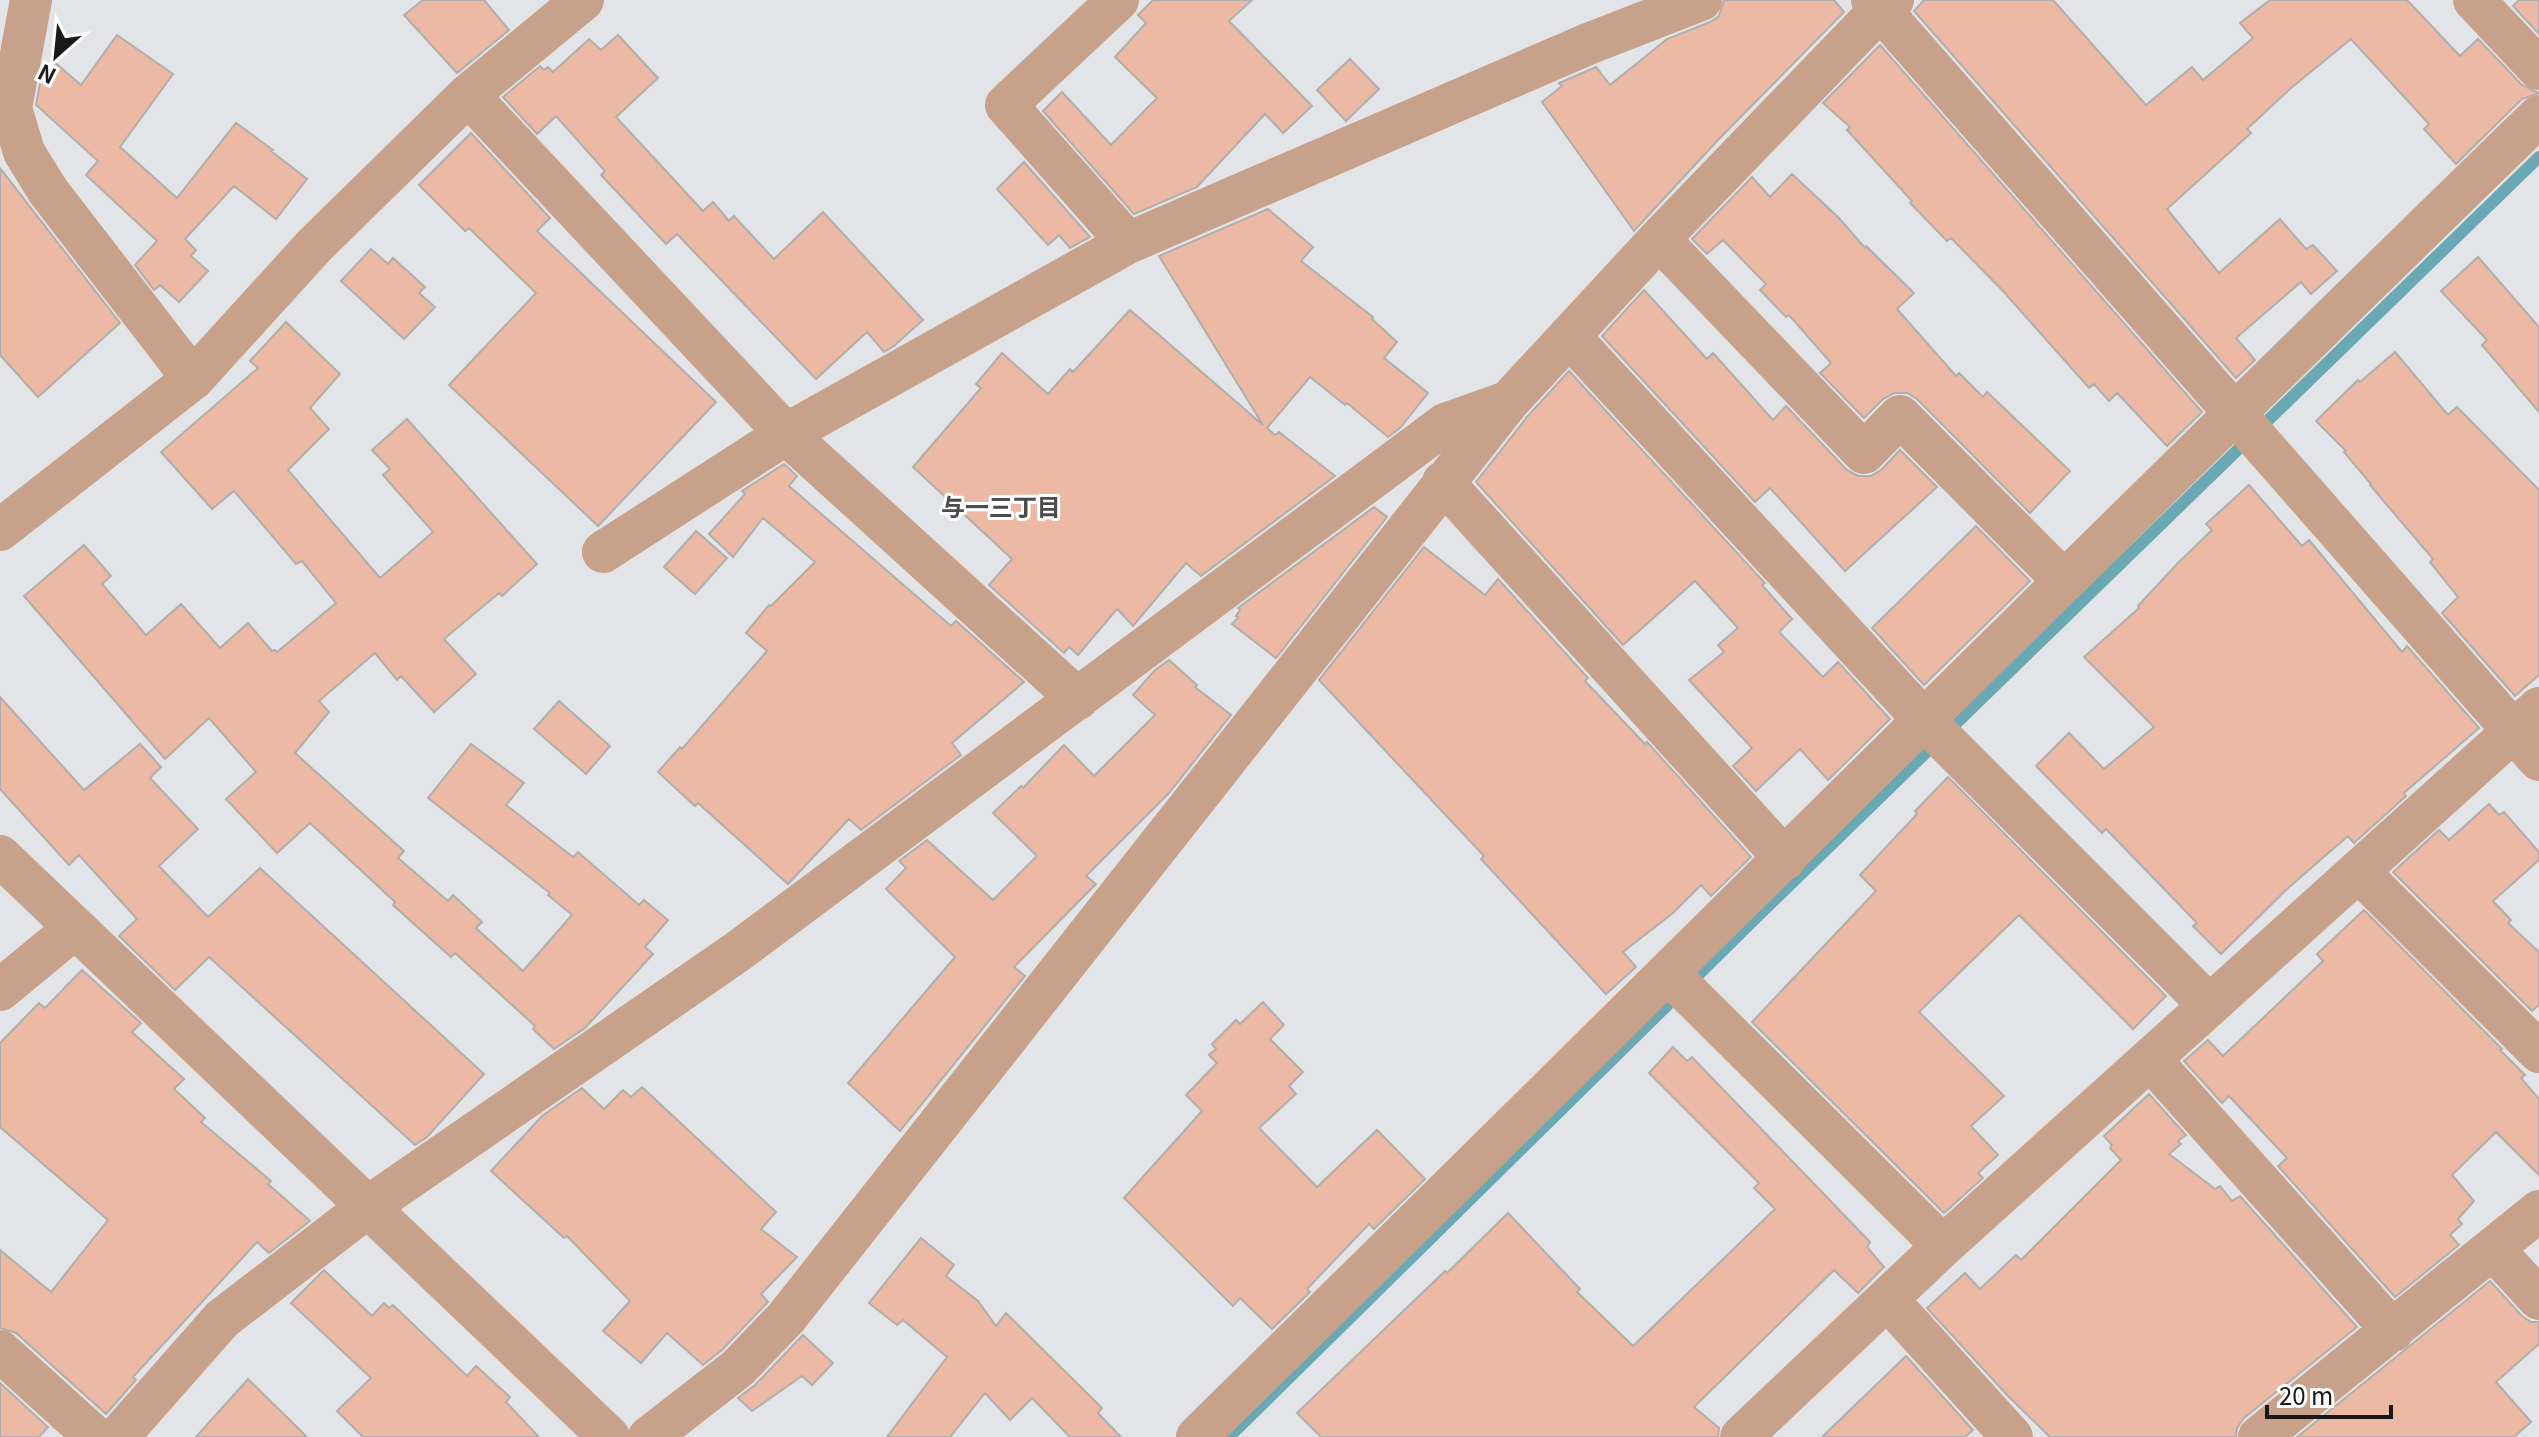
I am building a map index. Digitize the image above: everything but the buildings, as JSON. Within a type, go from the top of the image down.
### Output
[{"type":"street","points":[[31,0],[11,108],[24,152],[48,191],[193,379]]},
{"type":"street","points":[[0,530],[193,379],[314,246],[468,95],[583,0]]},
{"type":"street","points":[[1118,0],[1006,105],[1128,243]]},
{"type":"street","points":[[603,552],[786,434],[1128,243],[1588,44],[1701,0]]},
{"type":"street","points":[[2474,0],[2539,69]]},
{"type":"street","points":[[649,1437],[738,1368],[786,1318],[1509,401],[1881,4],[2234,412],[2531,733],[2358,871],[1943,1246],[1741,1437]]},
{"type":"street","points":[[468,95],[786,434],[1078,699]]},
{"type":"street","points":[[1197,1437],[1669,974],[2063,580],[2539,116]]},
{"type":"street","points":[[1659,239],[1864,453],[1900,416],[2063,580]]},
{"type":"street","points":[[1570,337],[1924,720],[2209,1005]]},
{"type":"street","points":[[118,1437],[222,1319],[369,1206],[737,952],[1445,424],[1509,401]]},
{"type":"street","points":[[1443,482],[1785,859]]},
{"type":"street","points":[[0,856],[609,1437]]},
{"type":"street","points":[[2358,871],[2539,1052]]},
{"type":"street","points":[[0,990],[75,928]]},
{"type":"street","points":[[1669,974],[1943,1246]]},
{"type":"street","points":[[2150,1059],[2393,1331]]},
{"type":"street","points":[[2259,1437],[2539,1211]]},
{"type":"street","points":[[2493,1249],[2539,1299]]},
{"type":"street","points":[[1888,1300],[2012,1437]]},
{"type":"street","points":[[0,1351],[95,1437]]},
{"type":"waterway","points":[[1229,1437],[1765,909],[2539,157]]},
{"type":"district","name":"与一三丁目","points":[[1001,508]]}]
